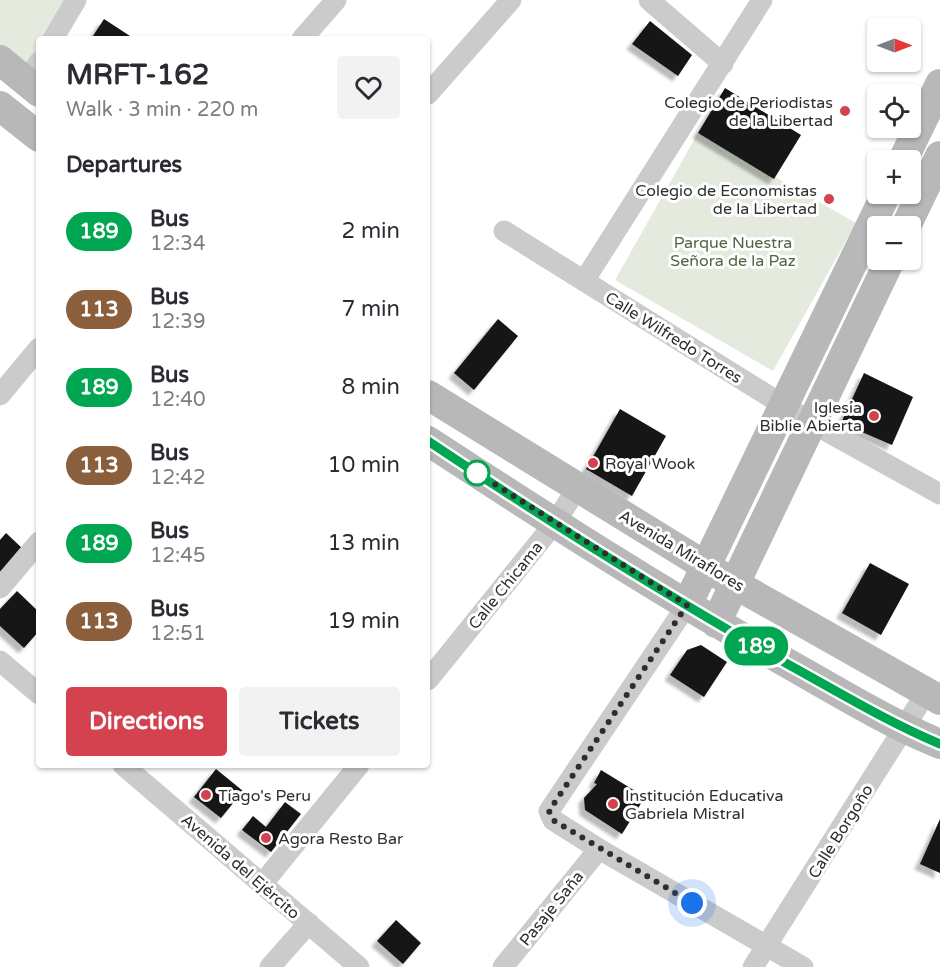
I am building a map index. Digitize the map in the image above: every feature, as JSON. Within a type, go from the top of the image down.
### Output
[{"type":"main road","points":[[0,60],[35,79]]},
{"type":"main road","points":[[908,150],[940,84]]},
{"type":"main road","points":[[0,106],[36,135]]},
{"type":"main road","points":[[911,216],[940,156]]},
{"type":"main road","points":[[687,605],[881,204]]},
{"type":"main road","points":[[716,623],[885,270]]},
{"type":"main road","name":"Avenida Miraflores","points":[[430,396],[734,582],[933,697]]},
{"type":"main road","points":[[430,442],[554,524],[716,623],[905,729],[940,744]]},
{"type":"street","points":[[55,36],[76,0]]},
{"type":"street","points":[[305,36],[336,0]]},
{"type":"street","points":[[430,92],[511,0]]},
{"type":"street","points":[[649,0],[723,64]]},
{"type":"street","points":[[584,281],[762,0]]},
{"type":"street","name":"Calle Wilfredo Torres","points":[[504,231],[812,423],[940,494]]},
{"type":"street","points":[[0,394],[36,352]]},
{"type":"street","name":"Calle Chicama","points":[[430,678],[554,524],[578,487]]},
{"type":"street","points":[[0,588],[36,546]]},
{"type":"street","points":[[687,605],[549,811],[553,820],[599,849],[803,967]]},
{"type":"street","points":[[0,661],[36,691]]},
{"type":"street","name":"Calle Borgoño","points":[[753,967],[905,729],[933,697]]},
{"type":"street","name":"Avenida del Ejército","points":[[127,768],[359,967]]},
{"type":"street","points":[[263,883],[357,768]]},
{"type":"street","name":"Pasaje Saña","points":[[503,967],[599,849]]},
{"type":"street","points":[[270,967],[309,923]]},
{"type":"green space","points":[[0,0],[76,0],[55,36],[36,36],[36,67],[27,82],[0,59]]},
{"type":"green space","name":"Parque Nuestra Señora de la Paz","points":[[698,133],[856,223],[773,371],[615,280]]},
{"type":"building","points":[[104,19],[130,36],[93,36]]},
{"type":"building","points":[[650,21],[692,55],[678,76],[632,44]]},
{"type":"building","points":[[725,88],[801,135],[774,179],[698,133]]},
{"type":"building","points":[[498,319],[518,336],[474,390],[454,373]]},
{"type":"building","name":"Iglesia Biblie Abierta","points":[[864,373],[913,397],[892,445],[841,423]]},
{"type":"building","points":[[620,409],[666,436],[632,496],[586,469]]},
{"type":"building","points":[[6,533],[22,548],[0,572],[0,540]]},
{"type":"building","points":[[870,563],[909,584],[881,635],[842,613]]},
{"type":"building","points":[[17,591],[36,609],[36,634],[24,648],[0,626],[0,609]]},
{"type":"building","points":[[701,645],[727,662],[704,697],[670,675],[687,650]]},
{"type":"building","points":[[216,769],[243,791],[221,818],[194,797]]},
{"type":"building","name":"Institución Educativa Gabriela Mistral","points":[[601,770],[645,797],[622,834],[585,810],[584,798],[597,784],[594,783]]},
{"type":"building","points":[[285,802],[301,814],[271,852],[242,830],[253,816],[266,827]]},
{"type":"building","points":[[940,819],[940,873],[920,864]]},
{"type":"building","points":[[396,920],[421,943],[403,964],[377,941]]},
{"type":"bus line","name":"189","points":[[430,442],[554,524],[716,623],[905,729],[940,744]]},
{"type":"place","name":"Colegio de Periodistas de la Libertad","points":[[845,111]]},
{"type":"place","name":"Colegio de Economistas de la Libertad","points":[[829,199]]},
{"type":"place","name":"Iglesia Biblie Abierta","points":[[874,416]]},
{"type":"place","name":"Royal Wook","points":[[593,463]]},
{"type":"place","name":"Tiago's Peru","points":[[206,795]]},
{"type":"place","name":"Institución Educativa Gabriela Mistral","points":[[613,804]]},
{"type":"place","name":"Agora Resto Bar","points":[[266,838]]},
{"type":"route","points":[[477,473],[554,524],[687,605],[554,799],[549,811],[553,820],[692,903]]}]
